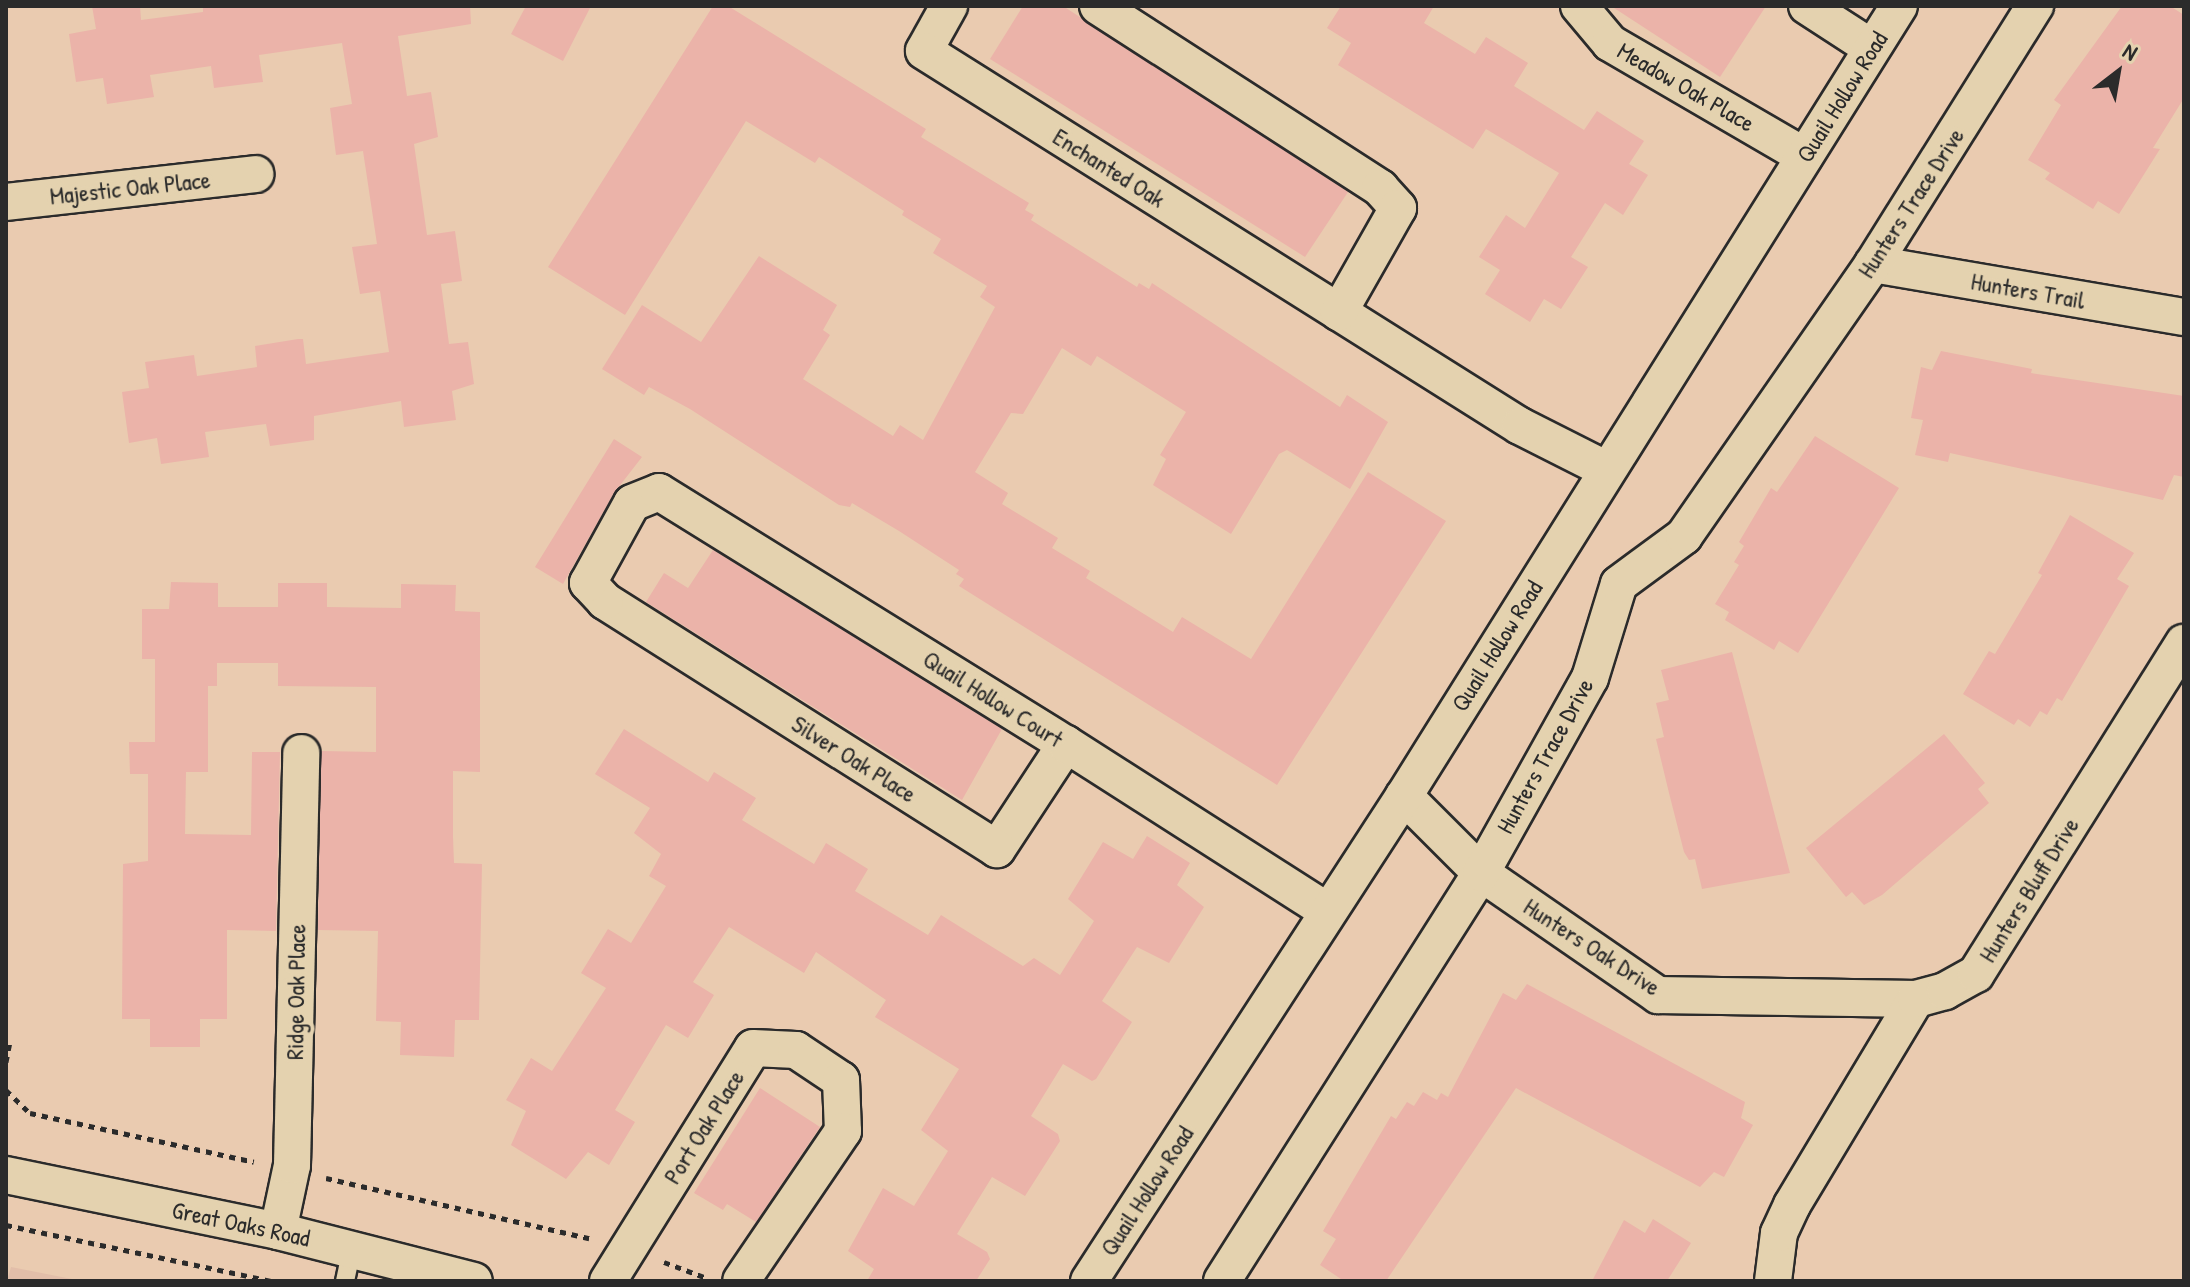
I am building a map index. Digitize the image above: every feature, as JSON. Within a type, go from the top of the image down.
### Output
[{"type":"street","name":"Enchanted Oak","points":[[949,6],[924,51],[1520,426],[1607,470]]},
{"type":"street","points":[[1098,6],[1380,188],[1398,208],[1339,312]]},
{"type":"street","name":"Meadow Oak Place","points":[[1579,6],[1610,43],[1804,156]]},
{"type":"street","points":[[1807,6],[1872,48]]},
{"type":"street","name":"Quail Hollow Road","points":[[1089,1281],[1326,910],[1404,796],[1899,6]]},
{"type":"street","name":"Hunters Trace Drive","points":[[1222,1281],[1481,873],[1590,678],[1619,584],[1684,536],[1873,264],[2035,6]]},
{"type":"street","name":"Majestic Oak Place","points":[[6,202],[255,174]]},
{"type":"street","name":"Hunters Trail","points":[[1873,264],[2184,317]]},
{"type":"street","name":"Quail Hollow Court","points":[[605,601],[588,583],[632,503],[659,492],[1066,744],[1326,910]]},
{"type":"street","name":"Silver Oak Place","points":[[605,601],[997,849],[1066,744]]},
{"type":"street","name":"Hunters Bluff Drive","points":[[1916,999],[1945,991],[1976,974],[2184,643]]},
{"type":"street","name":"Ridge Oak Place","points":[[278,1231],[291,1171],[301,753]]},
{"type":"street","name":"Hunters Oak Drive","points":[[1404,796],[1481,873],[1658,995],[1916,999]]},
{"type":"street","points":[[1773,1281],[1779,1233],[1792,1205],[1916,999]]},
{"type":"street","name":"Port Oak Place","points":[[617,1266],[753,1048],[796,1050],[841,1080],[843,1131],[741,1281]]},
{"type":"street","name":"Great Oaks Road","points":[[6,1175],[278,1231],[348,1264],[474,1281]]},
{"type":"path","points":[[6,1062],[10,1041]]},
{"type":"path","points":[[6,1090],[30,1113],[574,1234],[617,1266],[713,1281]]},
{"type":"path","points":[[6,1225],[272,1281]]},
{"type":"shaded area","points":[[11,1267],[82,1281],[7,1281]]},
{"type":"building","points":[[92,6],[140,6],[141,20],[203,12],[203,6],[470,6],[471,24],[398,36],[407,96],[431,92],[438,137],[414,144],[427,235],[455,231],[462,281],[441,284],[449,344],[468,342],[474,384],[452,391],[456,420],[404,427],[401,401],[314,416],[314,440],[270,446],[266,424],[205,432],[209,457],[161,464],[157,438],[129,443],[122,392],[149,388],[145,362],[194,355],[197,376],[257,367],[255,346],[298,339],[303,339],[306,364],[389,352],[380,291],[360,294],[352,247],[377,244],[363,151],[336,155],[330,108],[352,104],[342,43],[259,55],[263,82],[214,88],[211,66],[150,75],[154,97],[107,104],[103,78],[76,82],[69,34],[96,29]]},
{"type":"building","points":[[526,6],[591,6],[563,61],[511,34]]},
{"type":"building","points":[[713,6],[728,6],[926,129],[921,137],[1029,203],[1025,210],[1034,215],[1031,220],[1137,287],[1139,283],[1149,289],[1152,283],[1340,407],[1347,395],[1388,422],[1350,489],[1287,450],[1279,454],[1231,534],[1153,485],[1166,459],[1160,455],[1186,412],[1097,356],[1091,366],[1062,348],[1023,414],[1011,413],[975,472],[1008,493],[1002,504],[1058,538],[1052,548],[1090,571],[1086,578],[1173,632],[1182,617],[1251,659],[1368,472],[1446,521],[1277,785],[959,586],[964,579],[956,574],[959,570],[899,531],[852,503],[850,507],[839,505],[690,409],[649,387],[644,395],[602,369],[642,305],[701,342],[759,256],[837,305],[823,330],[830,335],[803,379],[893,436],[900,425],[923,440],[995,307],[980,297],[987,286],[933,253],[941,239],[902,215],[904,211],[819,157],[815,163],[746,121],[625,315],[548,267]]},
{"type":"building","points":[[1023,6],[1063,6],[1348,192],[1305,257],[990,59]]},
{"type":"building","points":[[1341,6],[1434,6],[1424,23],[1475,54],[1486,37],[1528,63],[1514,86],[1584,130],[1597,111],[1644,141],[1629,164],[1648,175],[1623,215],[1605,203],[1571,257],[1588,267],[1561,309],[1544,299],[1530,322],[1485,294],[1500,270],[1479,257],[1506,215],[1525,228],[1559,173],[1486,129],[1473,149],[1338,65],[1351,43],[1327,28]]},
{"type":"building","points":[[1611,6],[1766,6],[1720,77]]},
{"type":"building","points":[[2122,6],[2170,6],[2184,15],[2184,98],[2153,148],[2160,149],[2119,214],[2098,201],[2093,209],[2045,179],[2050,173],[2028,160],[2061,105],[2054,100]]},
{"type":"building","points":[[1941,351],[2032,369],[2031,373],[2184,396],[2184,477],[2174,475],[2163,500],[1950,453],[1948,462],[1915,455],[1923,420],[1911,418],[1921,367],[1932,370]]},
{"type":"building","points":[[1815,436],[1899,488],[1798,653],[1779,641],[1774,650],[1725,620],[1729,612],[1715,604],[1739,565],[1734,562],[1744,546],[1739,542],[1771,488],[1777,492]]},
{"type":"building","points":[[614,439],[642,457],[614,493],[563,584],[535,567]]},
{"type":"building","points":[[2070,515],[2134,553],[2117,579],[2129,586],[2062,701],[2057,698],[2047,715],[2040,711],[2030,727],[2018,719],[2014,725],[1963,694],[1989,651],[1995,654],[2042,575],[2038,573]]},
{"type":"building","points":[[713,550],[1002,729],[962,800],[646,602],[664,573],[688,588]]},
{"type":"building","points":[[171,582],[218,583],[218,607],[278,607],[278,583],[327,583],[327,607],[401,608],[401,584],[456,585],[455,611],[480,612],[480,772],[453,771],[454,863],[482,864],[479,1020],[455,1020],[454,1057],[400,1055],[401,1022],[376,1021],[378,931],[318,930],[321,751],[376,752],[376,687],[278,686],[278,663],[217,663],[217,686],[208,686],[208,772],[186,772],[185,834],[251,835],[252,752],[280,752],[276,931],[227,930],[227,1019],[200,1019],[200,1047],[150,1047],[150,1019],[122,1019],[123,864],[148,861],[148,774],[130,774],[129,742],[155,742],[155,659],[142,659],[142,609],[169,609]]},
{"type":"building","points":[[1732,652],[1790,873],[1702,889],[1695,859],[1689,860],[1684,852],[1669,793],[1656,739],[1664,737],[1656,703],[1669,700],[1661,670]]},
{"type":"building","points":[[624,729],[708,782],[714,772],[756,798],[742,820],[814,864],[826,843],[868,869],[855,891],[928,935],[941,915],[1023,966],[1034,958],[1060,975],[1094,921],[1068,899],[1103,842],[1133,859],[1147,836],[1190,863],[1177,885],[1204,907],[1169,963],[1137,947],[1102,1001],[1132,1022],[1096,1079],[1092,1081],[1063,1064],[1031,1116],[1058,1134],[1060,1141],[1025,1196],[992,1177],[957,1234],[987,1252],[990,1259],[976,1281],[867,1281],[874,1269],[848,1251],[883,1188],[914,1206],[948,1151],[921,1130],[959,1069],[875,1017],[886,1000],[816,952],[804,973],[729,927],[693,982],[714,995],[688,1038],[666,1025],[615,1110],[635,1122],[609,1165],[588,1152],[566,1179],[511,1145],[526,1111],[506,1100],[531,1058],[552,1071],[606,988],[581,973],[608,929],[631,943],[666,886],[649,876],[661,854],[634,833],[650,808],[595,774]]},
{"type":"building","points":[[1944,734],[1985,783],[1978,789],[1989,803],[1882,895],[1864,905],[1852,892],[1846,897],[1806,848]]},
{"type":"building","points":[[1527,984],[1745,1102],[1741,1118],[1753,1125],[1724,1177],[1714,1172],[1700,1187],[1516,1088],[1386,1281],[1344,1281],[1320,1265],[1336,1239],[1323,1231],[1391,1116],[1396,1119],[1407,1102],[1414,1106],[1423,1092],[1437,1100],[1441,1093],[1448,1097],[1503,993],[1516,1000]]},
{"type":"building","points":[[760,1088],[820,1127],[756,1222],[727,1204],[723,1210],[694,1193]]},
{"type":"building","points":[[1653,1219],[1691,1243],[1667,1281],[1592,1281],[1624,1220],[1645,1233]]}]
